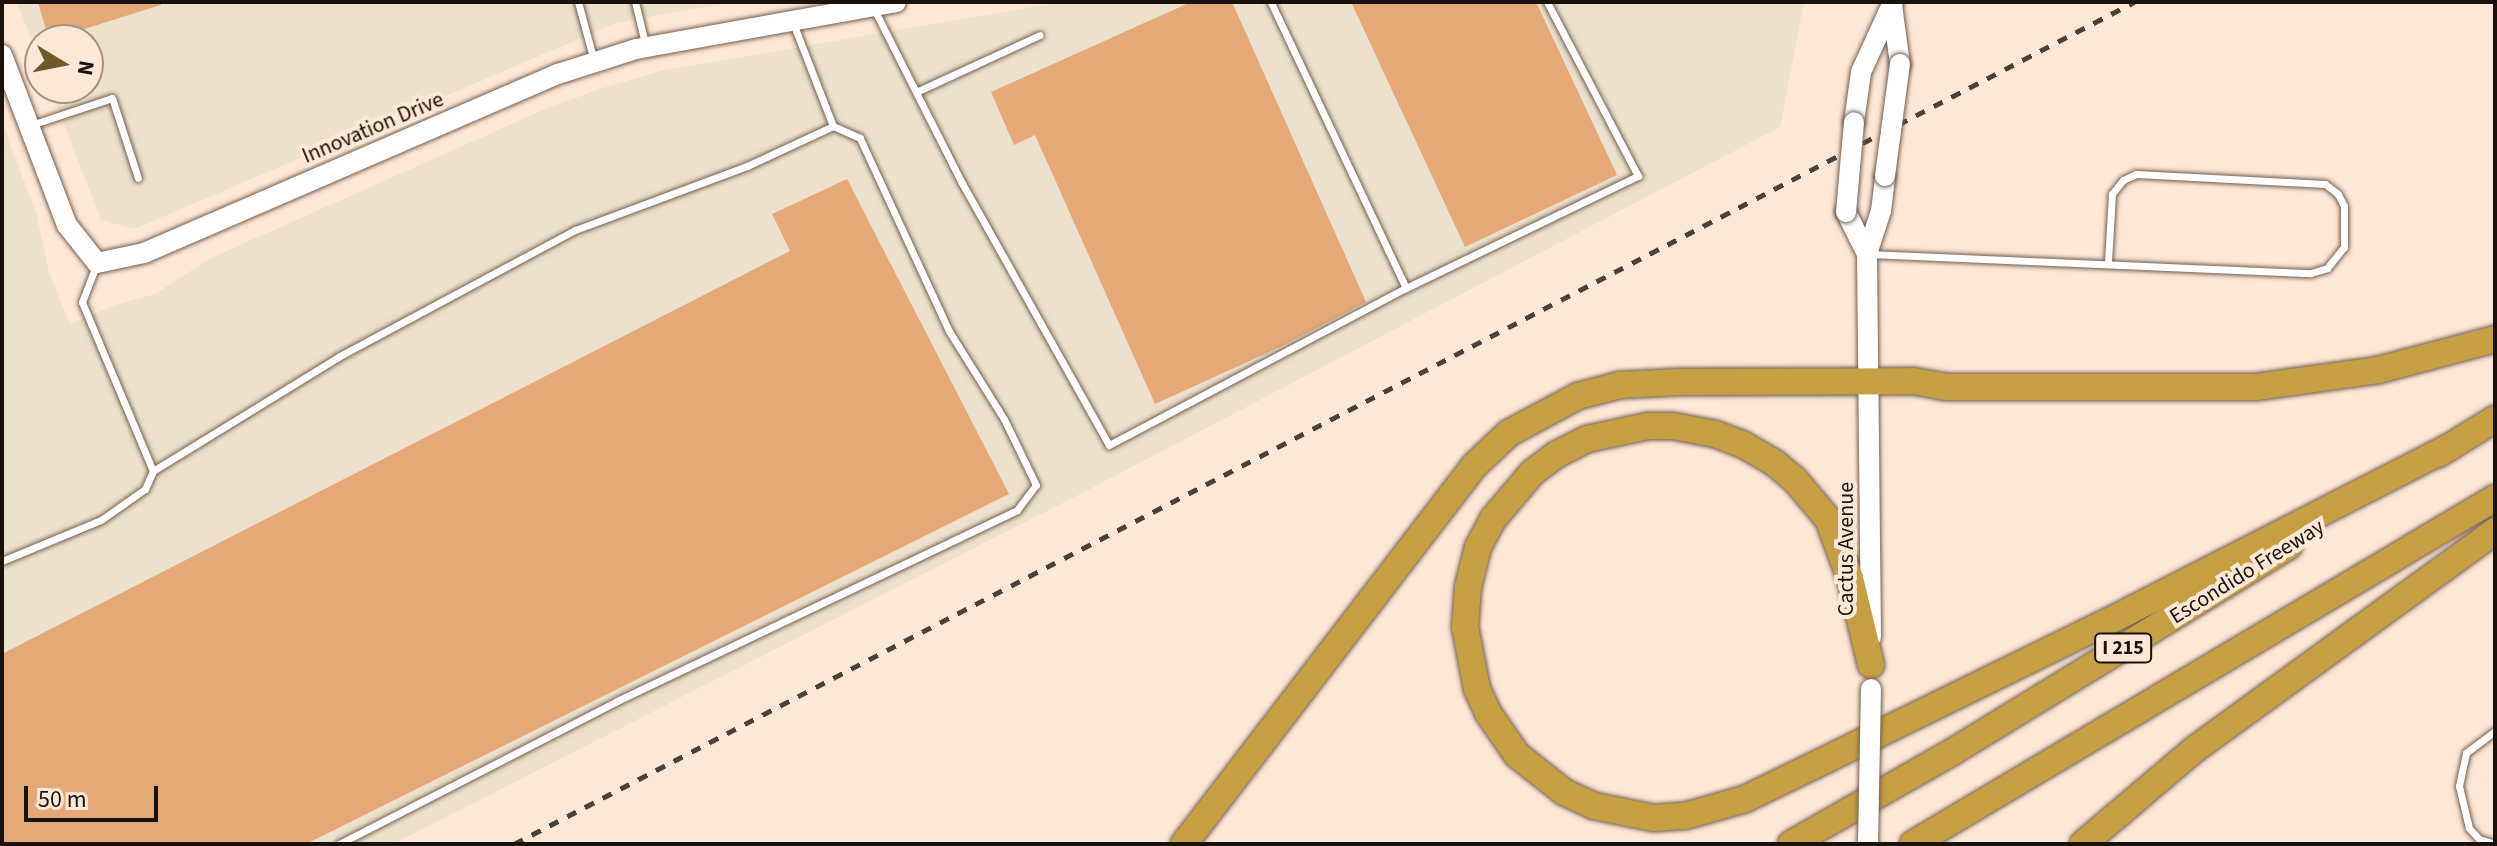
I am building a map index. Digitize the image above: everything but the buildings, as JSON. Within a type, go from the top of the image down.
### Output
[{"type":"highway","points":[[1184,844],[1474,466],[1509,433],[1578,396],[1620,385],[1870,381],[1913,381],[1947,387],[2256,387],[2378,370],[2495,339]]},
{"type":"highway","name":"Escondido Freeway","points":[[1791,844],[1967,743],[2495,419]]},
{"type":"highway","points":[[1871,677],[1850,578],[1828,519],[1795,480],[1775,463],[1744,445],[1715,434],[1648,426],[1587,439],[1557,454],[1532,473],[1493,519],[1478,547],[1468,587],[1465,627],[1477,689],[1488,713],[1517,755],[1564,792],[1594,806],[1654,818],[1685,816],[1714,810],[1772,786],[2142,605],[2451,446]]},
{"type":"highway","name":"I 215","points":[[1913,844],[2495,498]]},
{"type":"highway","points":[[2083,844],[2195,749],[2495,531]]},
{"type":"main road","name":"Innovation Drive","points":[[97,263],[144,253],[558,74],[646,47],[896,2]]},
{"type":"main road","name":"Cactus Avenue","points":[[1868,844],[1871,677],[1867,254],[1881,211],[1900,64],[1892,4]]},
{"type":"main road","name":"Cactus Avenue","points":[[1867,254],[1846,212],[1851,142],[1861,72],[1892,4]]},
{"type":"main road","points":[[2,55],[67,225],[97,263]]},
{"type":"lane","points":[[578,2],[594,63]]},
{"type":"lane","points":[[635,2],[646,47]]},
{"type":"lane","points":[[1271,2],[1406,288]]},
{"type":"lane","points":[[873,6],[962,183],[1109,445],[1406,288],[1638,176],[1547,2]]},
{"type":"lane","points":[[339,844],[617,701],[1017,510],[1036,485],[1004,419],[949,331],[860,138],[833,126],[792,21]]},
{"type":"lane","points":[[916,92],[1040,35]]},
{"type":"lane","points":[[29,126],[112,98],[138,178]]},
{"type":"lane","points":[[2,561],[101,520],[145,489],[153,471],[338,357],[575,230],[747,166],[833,126]]},
{"type":"lane","points":[[1867,254],[2311,273],[2327,268],[2344,247],[2344,206],[2338,194],[2325,184],[2136,174],[2123,180],[2112,194],[2108,262]]},
{"type":"lane","points":[[97,263],[82,302],[153,471]]},
{"type":"lane","points":[[2495,731],[2466,753],[2459,786],[2469,828],[2479,839],[2495,844]]},
{"type":"shaded area","points":[[17,2],[732,2],[616,23],[134,229],[101,220],[56,104],[104,104],[104,24],[25,24]]},
{"type":"shaded area","points":[[1060,2],[1804,2],[1780,127],[1088,490],[393,844],[2,844],[2,123],[36,213],[49,272],[70,324],[116,305],[155,294],[209,259],[534,114],[596,90],[661,71]]},
{"type":"railway","points":[[514,844],[2134,2]]}]
